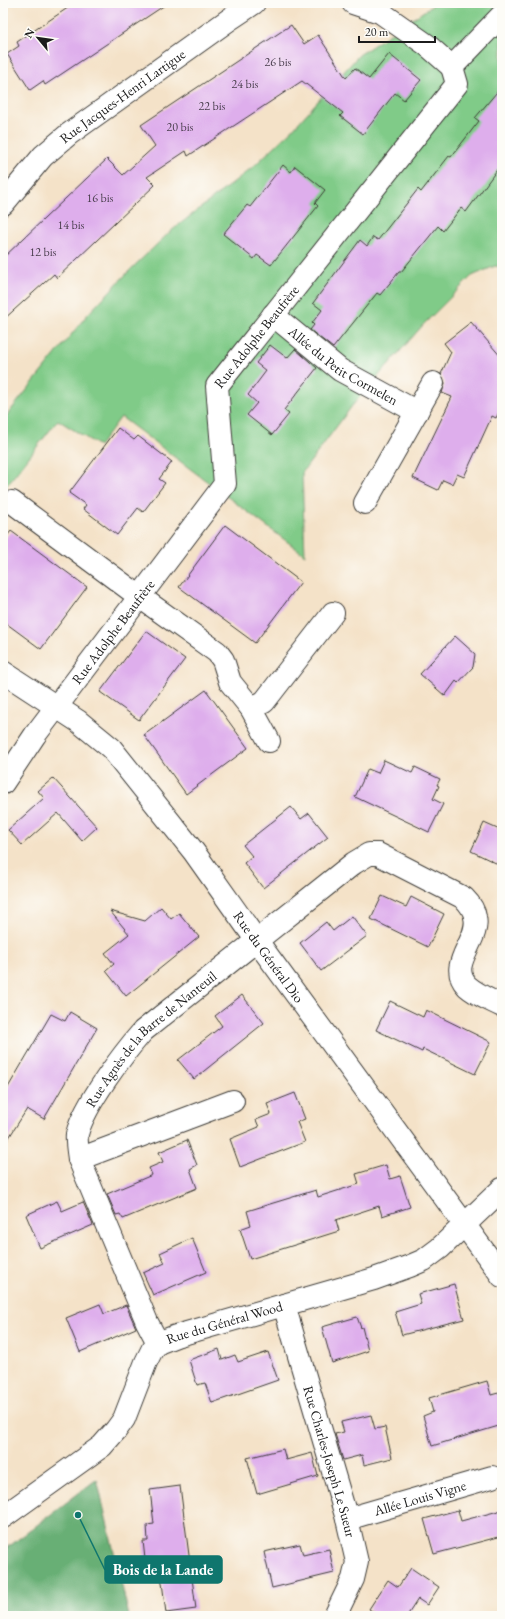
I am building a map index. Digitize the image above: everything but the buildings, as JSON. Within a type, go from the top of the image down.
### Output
[{"type":"street","name":"Rue Jacques-Henri Lartigue","points":[[3,204],[43,156],[69,134],[254,3]]},
{"type":"street","points":[[353,3],[380,12],[427,45],[455,75]]},
{"type":"street","name":"Rue Adolphe Beaufrère","points":[[3,783],[35,734],[140,598],[225,484],[217,386],[274,314],[502,15]]},
{"type":"street","name":"Allée du Petit Cormelen","points":[[274,314],[340,370],[417,412]]},
{"type":"street","points":[[365,503],[433,383]]},
{"type":"street","points":[[12,502],[140,598],[217,652],[224,660],[230,682],[251,708],[270,741]]},
{"type":"street","points":[[251,708],[264,702],[333,613]]},
{"type":"street","name":"Rue du Général Dio","points":[[3,672],[82,724],[111,748],[194,852],[257,941],[502,1276]]},
{"type":"street","name":"Rue Agnès de la Barre de Nanteuil","points":[[158,1343],[147,1322],[79,1159],[77,1136],[82,1121],[94,1098],[132,1044],[143,1031],[354,863],[369,854],[378,854],[464,898],[471,906],[476,916],[476,927],[462,961],[460,971],[462,979],[475,992],[502,1006]]},
{"type":"street","points":[[79,1159],[233,1101]]},
{"type":"street","name":"Rue du Général Wood","points":[[3,1517],[102,1446],[116,1430],[129,1408],[146,1362],[152,1350],[158,1343],[176,1336],[374,1279],[424,1260],[440,1248],[502,1189]]},
{"type":"street","name":"Rue Charles-Joseph Le Sueur","points":[[284,1305],[347,1519],[357,1562],[354,1579],[335,1616]]},
{"type":"street","name":"Allée Louis Vigne","points":[[347,1519],[492,1477]]},
{"type":"green space","points":[[436,3],[502,3],[502,267],[495,266],[472,276],[423,325],[352,406],[302,473],[305,555],[121,417],[99,446],[58,420],[3,490],[3,420],[87,315],[131,269],[171,231],[254,166],[292,130],[359,55]]},
{"type":"green space","points":[[97,1479],[129,1616],[3,1616],[3,1551]]},
{"type":"place","name":"Bois de la Lande","points":[[78,1515]]}]
